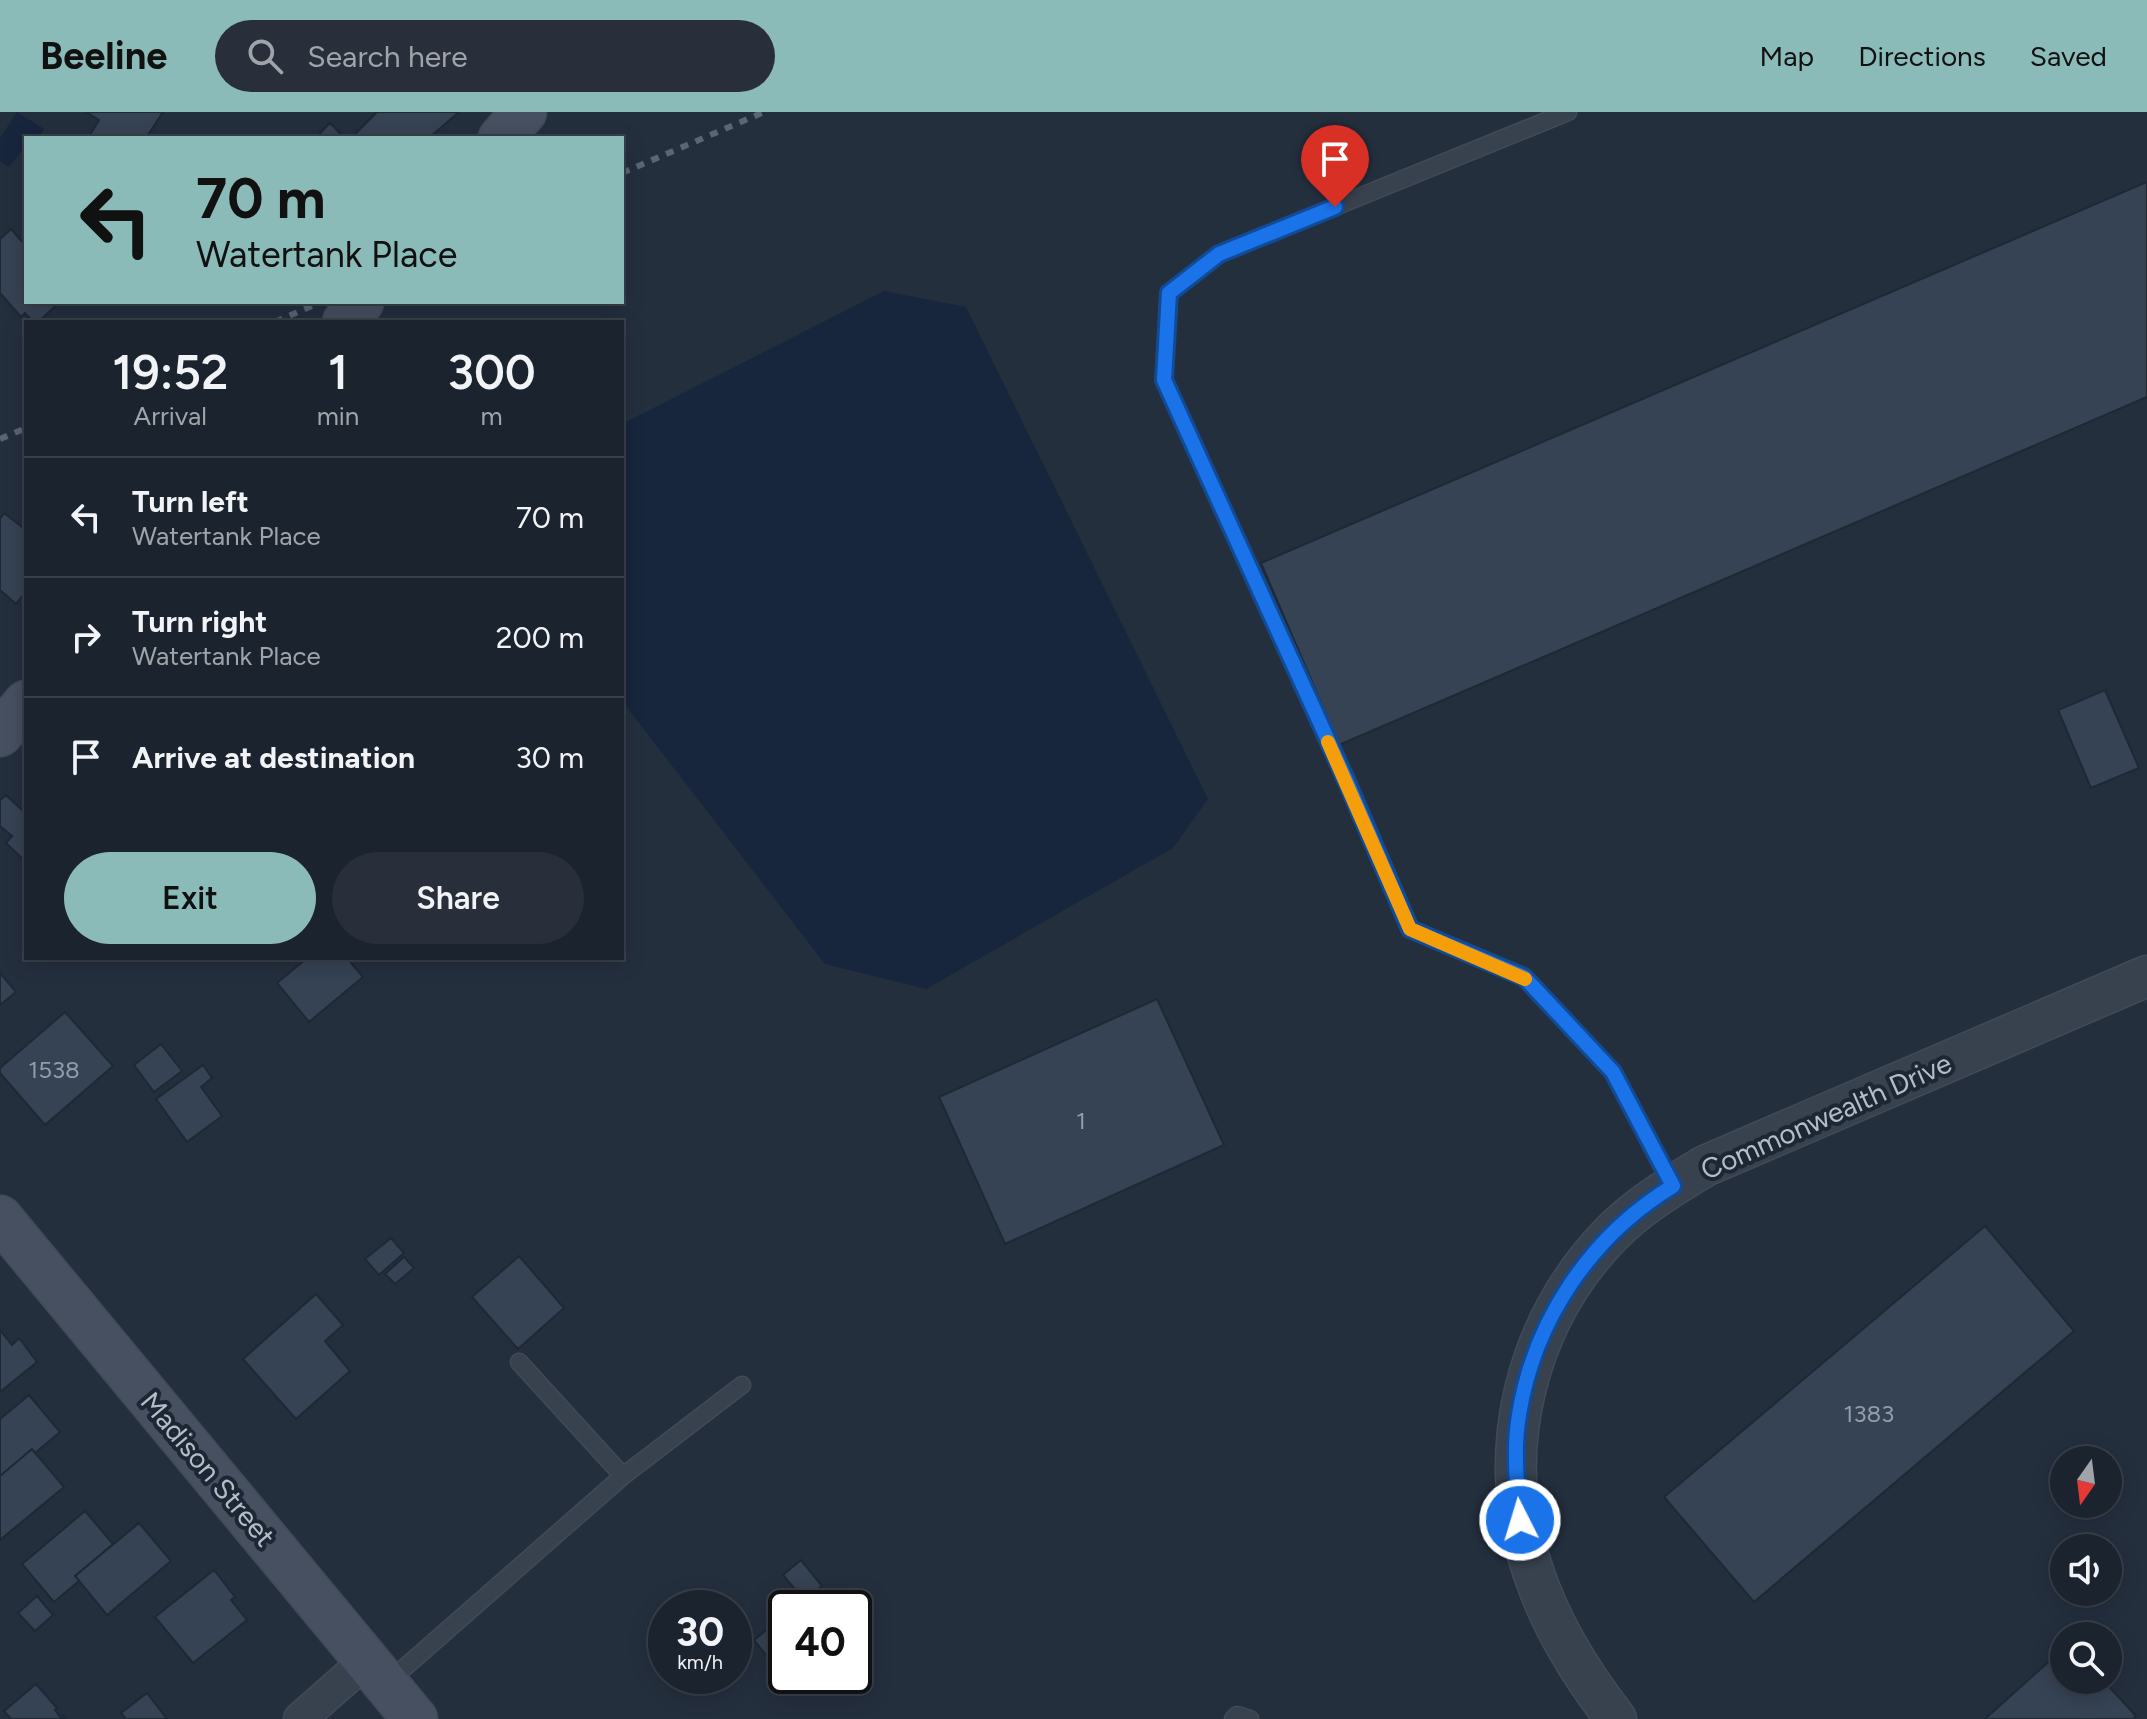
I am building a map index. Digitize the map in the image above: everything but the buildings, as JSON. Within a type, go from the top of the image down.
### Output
[{"type":"main road","points":[[503,136],[524,112]]},
{"type":"main road","points":[[347,320],[359,304]]},
{"type":"main road","points":[[0,734],[24,705]]},
{"type":"main road","name":"Madison Street","points":[[0,1218],[415,1719]]},
{"type":"street","name":"Commonwealth Drive","points":[[1616,1719],[1577,1664],[1552,1618],[1532,1570],[1520,1520],[1515,1468],[1519,1416],[1530,1366],[1549,1319],[1577,1274],[1612,1233],[1655,1197],[1705,1166],[2147,976]]},
{"type":"street","points":[[300,1719],[376,1672]]},
{"type":"lane","points":[[1568,112],[1219,254],[1169,293],[1164,380],[1347,782],[1410,929],[1524,977],[1613,1072],[1673,1186]]},
{"type":"lane","points":[[519,1362],[623,1476]]},
{"type":"lane","points":[[376,1672],[742,1385]]},
{"type":"lane","points":[[1233,1719],[1237,1715],[1250,1719]]},
{"type":"water","points":[[17,112],[44,129],[39,136],[24,136],[24,148],[9,167],[0,161],[0,138]]},
{"type":"water","points":[[884,291],[966,307],[1208,799],[1173,848],[926,989],[825,964],[624,704],[624,423]]},
{"type":"railway","points":[[624,172],[764,112]]},
{"type":"railway","points":[[280,320],[316,304]]},
{"type":"railway","points":[[0,439],[24,429]]},
{"type":"slow traffic","points":[[1328,742],[1410,929],[1525,979]]},
{"type":"route","points":[[1335,207],[1219,254],[1169,293],[1164,380],[1347,782],[1410,929],[1524,977],[1613,1072],[1673,1186],[1612,1233],[1577,1274],[1549,1319],[1530,1366],[1519,1416],[1515,1468],[1520,1520]]}]
